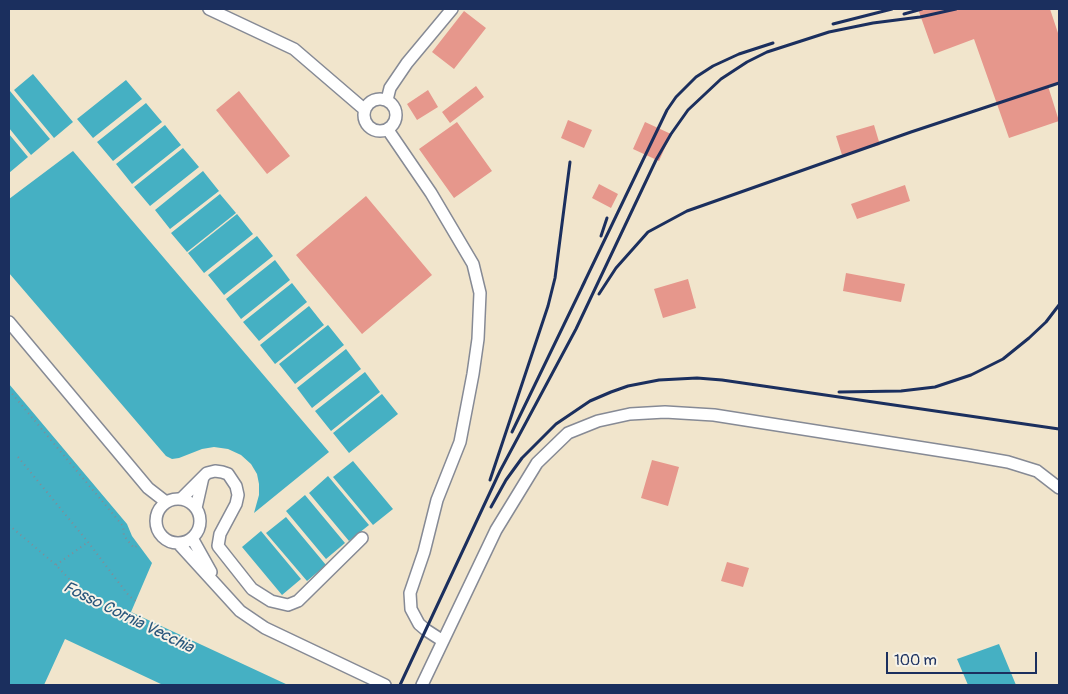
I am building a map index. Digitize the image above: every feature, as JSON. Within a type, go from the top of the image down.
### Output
[{"type":"street","points":[[209,9],[294,49],[365,110]]},
{"type":"street","points":[[386,100],[390,88],[407,63],[452,9]]},
{"type":"street","points":[[376,99],[386,100],[395,106],[397,117],[388,130],[372,129],[365,121],[365,110],[371,101],[376,99]]},
{"type":"street","points":[[388,130],[432,193],[473,264],[480,293],[476,356],[460,442],[437,500],[424,552],[410,593],[411,608],[419,624],[443,641]]},
{"type":"street","points":[[9,322],[148,488],[166,502]]},
{"type":"street","points":[[422,685],[496,530],[537,463],[568,433],[598,421],[630,414],[665,412],[714,415],[1008,462],[1037,471],[1059,488]]},
{"type":"street","points":[[180,499],[207,473],[215,471],[228,474],[236,486],[238,495],[236,504],[220,534],[218,546],[252,589],[271,601],[288,606],[298,601],[362,538]]},
{"type":"street","points":[[196,508],[203,477]]},
{"type":"street","points":[[148,488],[158,512]]},
{"type":"street","points":[[178,543],[192,538],[196,533],[200,520],[196,508],[191,503],[180,499],[172,499],[166,502],[158,512],[156,524],[161,536],[166,540],[178,543],[240,610],[265,628],[385,685]]},
{"type":"street","points":[[192,538],[218,587]]},
{"type":"path","points":[[9,390],[123,526],[124,536],[134,548],[139,544]]},
{"type":"path","points":[[18,457],[88,542],[129,596],[136,601]]},
{"type":"path","points":[[9,526],[56,565],[72,582]]},
{"type":"path","points":[[56,565],[88,542]]},
{"type":"water","points":[[33,74],[73,122],[54,138],[14,90]]},
{"type":"water","points":[[126,80],[142,99],[93,138],[77,119]]},
{"type":"water","points":[[10,91],[50,139],[31,155],[9,128]]},
{"type":"water","points":[[146,103],[162,122],[113,161],[97,142]]},
{"type":"water","points":[[165,125],[181,145],[132,184],[116,164]]},
{"type":"water","points":[[9,134],[28,157],[9,173]]},
{"type":"water","points":[[183,148],[199,167],[150,206],[134,187]]},
{"type":"water","points":[[73,151],[329,452],[254,513],[259,495],[259,484],[257,474],[251,464],[241,455],[228,449],[214,447],[202,449],[179,458],[172,459],[166,456],[9,273],[9,199]]},
{"type":"water","points":[[203,171],[219,191],[170,229],[155,210]]},
{"type":"water","points":[[220,194],[236,213],[187,252],[171,233]]},
{"type":"water","points":[[237,214],[253,234],[204,273],[188,253]]},
{"type":"water","points":[[257,236],[273,256],[224,295],[208,275]]},
{"type":"water","points":[[275,260],[290,280],[241,319],[226,299]]},
{"type":"water","points":[[292,283],[307,302],[259,341],[243,322]]},
{"type":"water","points":[[309,306],[324,325],[275,364],[260,345]]},
{"type":"water","points":[[328,325],[344,345],[295,384],[279,364]]},
{"type":"water","points":[[346,349],[361,369],[312,408],[297,388]]},
{"type":"water","points":[[365,372],[380,392],[331,431],[315,411]]},
{"type":"water","name":"Fosso Cornia Vecchia","points":[[9,384],[127,524],[132,536],[152,563],[131,612],[288,685],[163,685],[65,639],[44,685],[9,685]]},
{"type":"water","points":[[382,394],[398,414],[349,453],[333,433]]},
{"type":"water","points":[[353,461],[393,509],[373,525],[333,477]]},
{"type":"water","points":[[328,476],[369,525],[349,541],[309,493]]},
{"type":"water","points":[[305,495],[345,543],[326,559],[286,511]]},
{"type":"water","points":[[286,517],[326,565],[307,581],[266,533]]},
{"type":"water","points":[[261,531],[301,579],[282,595],[242,547]]},
{"type":"water","points":[[999,644],[1016,685],[968,685],[957,659]]},
{"type":"building","points":[[918,9],[1050,9],[1059,36],[1059,82],[1048,86],[1059,121],[1009,138],[974,39],[934,54]]},
{"type":"building","points":[[464,11],[486,28],[454,69],[432,52]]},
{"type":"building","points":[[476,86],[484,97],[450,123],[442,112]]},
{"type":"building","points":[[428,90],[438,107],[417,120],[407,104]]},
{"type":"building","points":[[239,91],[290,156],[267,174],[216,110]]},
{"type":"building","points":[[568,120],[592,130],[584,148],[561,138]]},
{"type":"building","points":[[457,122],[492,171],[454,198],[419,149]]},
{"type":"building","points":[[645,122],[671,134],[659,161],[633,149]]},
{"type":"building","points":[[874,125],[880,145],[842,155],[836,136]]},
{"type":"building","points":[[599,184],[618,194],[611,208],[592,198]]},
{"type":"building","points":[[905,185],[910,201],[857,219],[851,204]]},
{"type":"building","points":[[366,196],[432,275],[362,334],[296,255]]},
{"type":"building","points":[[846,273],[905,284],[901,302],[843,291]]},
{"type":"building","points":[[688,279],[696,308],[663,318],[654,289]]},
{"type":"building","points":[[652,460],[679,467],[668,506],[641,498]]},
{"type":"building","points":[[727,562],[749,568],[743,587],[721,581]]},
{"type":"railway","points":[[833,24],[892,9]]},
{"type":"railway","points":[[904,14],[922,9]]},
{"type":"railway","points":[[400,685],[500,471],[576,329],[656,160],[688,110],[721,79],[767,52],[829,32],[956,9]]},
{"type":"railway","points":[[582,287],[667,110],[676,97],[696,77],[713,66],[739,54],[773,43]]},
{"type":"railway","points":[[599,294],[616,268],[648,232],[687,211],[911,132],[1059,83]]},
{"type":"railway","points":[[490,480],[548,306],[555,278],[570,162]]},
{"type":"railway","points":[[601,236],[607,218]]},
{"type":"railway","points":[[512,432],[585,281]]},
{"type":"railway","points":[[839,392],[901,391],[935,387],[971,375],[1003,359],[1046,322],[1059,305]]},
{"type":"railway","points":[[491,507],[506,480],[522,458],[556,424],[590,401],[611,392],[628,386],[659,380],[697,378],[722,380],[1059,429]]}]
